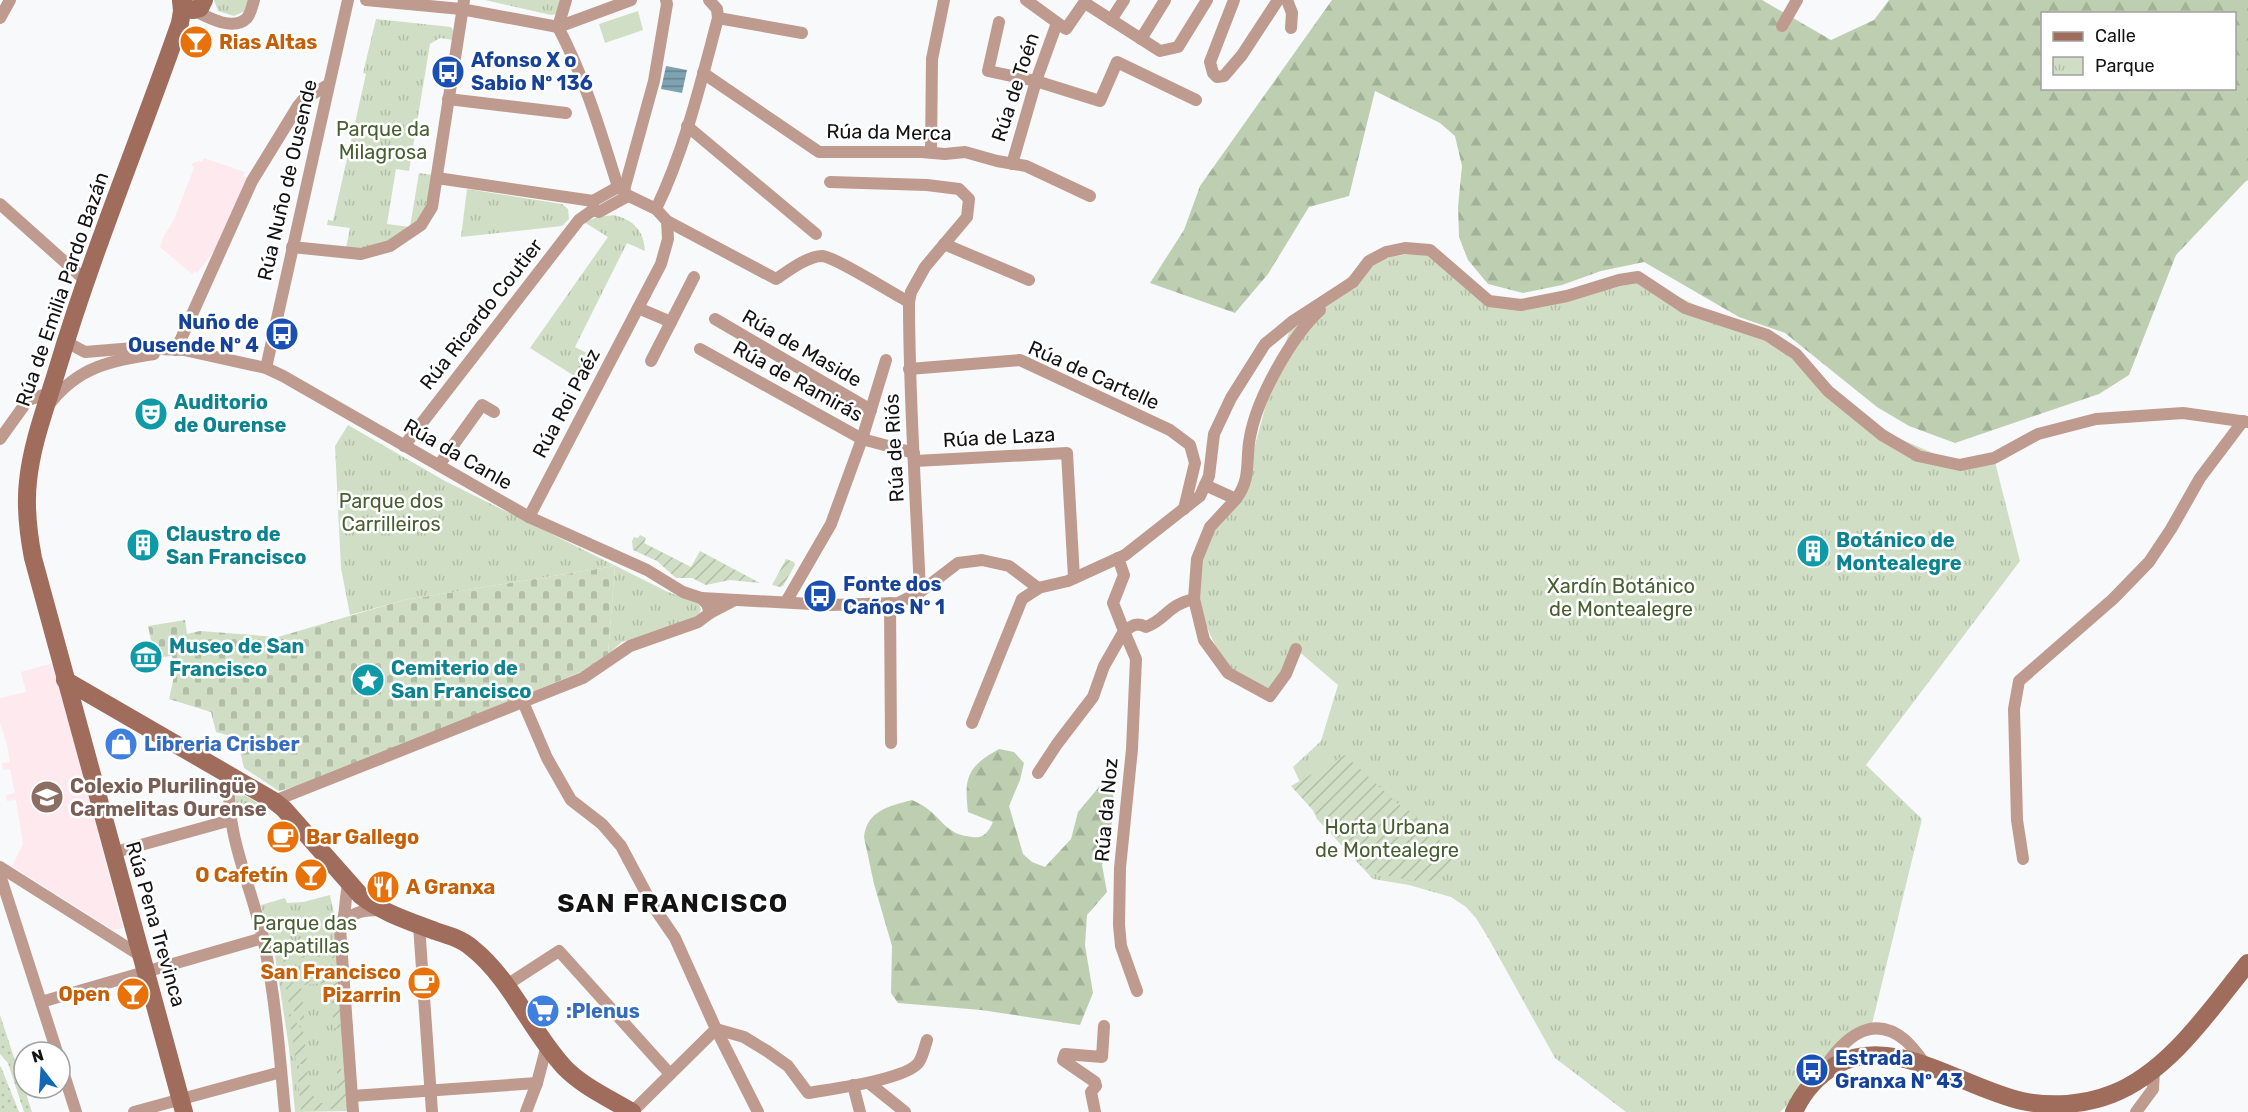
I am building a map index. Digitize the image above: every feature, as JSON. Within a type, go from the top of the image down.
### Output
[{"type":"main road","name":"Rúa de Emilia Pardo Bazán","points":[[65,680],[33,558],[26,518],[28,480],[47,401],[85,280],[190,6]]},
{"type":"main road","points":[[65,680],[274,801],[284,809],[362,896],[382,910],[470,946],[483,957],[563,1066],[577,1079],[632,1112]]},
{"type":"main road","name":"Rúa Pena Trevinca","points":[[65,680],[182,1106]]},
{"type":"main road","points":[[1794,1112],[1805,1092],[1817,1078],[1840,1063],[1866,1055],[1892,1056],[1927,1066],[1984,1090],[2012,1098],[2081,1107],[2112,1094],[2154,1070],[2175,1050],[2248,963]]},
{"type":"street","points":[[0,18],[10,0]]},
{"type":"street","points":[[190,6],[216,21],[232,23],[247,18],[254,0]]},
{"type":"street","name":"Rúa Nuño de Ousende","points":[[266,368],[348,0]]},
{"type":"street","points":[[366,0],[463,5],[558,27],[631,0]]},
{"type":"street","points":[[566,0],[558,27],[577,65],[623,191],[656,209],[667,221],[776,279],[800,263],[822,256],[839,262],[909,303]]},
{"type":"street","points":[[623,191],[654,81],[668,4],[666,0]]},
{"type":"street","points":[[656,209],[669,182],[718,18],[717,9],[709,0]]},
{"type":"street","points":[[931,152],[932,59],[944,0]]},
{"type":"street","points":[[1026,0],[1066,29],[1085,1],[1160,51],[1178,47],[1207,0]]},
{"type":"street","points":[[1111,20],[1124,0]]},
{"type":"street","points":[[1141,39],[1165,0]]},
{"type":"street","points":[[1234,0],[1210,62],[1213,73],[1217,77],[1224,76],[1242,55],[1278,0]]},
{"type":"street","points":[[1287,0],[1292,12],[1291,27]]},
{"type":"street","points":[[1782,26],[1797,0]]},
{"type":"street","points":[[292,247],[361,254],[390,246],[421,225],[432,207],[463,5]]},
{"type":"street","points":[[718,18],[802,33]]},
{"type":"street","points":[[999,22],[988,71],[1036,81],[1100,101],[1117,62],[1196,100]]},
{"type":"street","name":"Rúa de Toén","points":[[1012,164],[1036,81],[1057,22]]},
{"type":"street","name":"Rúa da Merca","points":[[703,73],[819,152],[945,154],[965,152],[1026,166],[1090,196]]},
{"type":"street","points":[[176,350],[252,181],[298,106],[328,85]]},
{"type":"street","points":[[448,99],[566,113]]},
{"type":"street","points":[[687,126],[816,234]]},
{"type":"street","points":[[437,178],[593,206]]},
{"type":"street","name":"Rúa de Riós","points":[[830,182],[927,185],[959,189],[969,199],[967,217],[925,267],[911,292],[909,303],[909,369],[920,592]]},
{"type":"street","name":"Rúa Ricardo Coutier","points":[[404,446],[584,214],[593,206],[623,191]]},
{"type":"street","points":[[0,204],[85,280]]},
{"type":"street","name":"Rúa Roi Paéz","points":[[529,517],[661,264],[668,239],[667,221]]},
{"type":"street","points":[[944,244],[1029,280]]},
{"type":"street","points":[[972,723],[1022,599],[1039,588],[1074,578],[1118,558],[1200,496],[1209,476],[1214,434],[1231,398],[1265,344],[1293,321],[1353,282],[1369,261],[1386,252],[1405,248],[1430,250],[1489,301],[1521,305],[1567,296],[1619,280],[1638,277],[1685,308],[1767,335],[1796,354],[1828,391],[1882,435],[1918,456],[1960,465],[1994,458],[2038,434],[2096,419],[2183,413],[2245,421]]},
{"type":"street","points":[[651,361],[694,277]]},
{"type":"street","points":[[1296,649],[1286,674],[1270,696],[1228,673],[1204,640],[1194,600],[1197,559],[1210,527],[1243,489],[1248,476],[1250,438],[1261,403],[1292,344],[1307,322],[1336,294]]},
{"type":"street","points":[[638,308],[671,322]]},
{"type":"street","name":"Rúa de Maside","points":[[715,320],[871,410]]},
{"type":"street","name":"Rúa da Canle","points":[[67,338],[72,345],[85,352],[134,348],[184,350],[266,368],[529,517],[647,570],[683,592],[701,598],[830,605],[898,603],[920,592],[958,563],[982,560],[1009,566],[1039,588]]},
{"type":"street","name":"Rúa de Ramirás","points":[[700,349],[862,439],[915,457]]},
{"type":"street","name":"Rúa da Canle","points":[[47,401],[64,385],[90,370],[119,360],[176,350]]},
{"type":"street","name":"Rúa de Maside","points":[[786,602],[831,524],[862,439],[886,360]]},
{"type":"street","name":"Rúa de Cartelle","points":[[909,369],[1020,360],[1170,430],[1191,445],[1195,463],[1184,509]]},
{"type":"street","points":[[58,368],[59,372],[76,378]]},
{"type":"street","points":[[0,439],[28,400],[47,401]]},
{"type":"street","points":[[439,465],[482,405],[494,412]]},
{"type":"street","points":[[2023,859],[2017,820],[2014,709],[2019,681],[2113,599],[2149,562],[2200,478],[2245,421]]},
{"type":"street","name":"Rúa de Laza","points":[[915,457],[1067,453],[1074,578]]},
{"type":"street","points":[[1205,486],[1236,499]]},
{"type":"street","name":"Rúa da Noz","points":[[1118,558],[1124,575],[1113,603],[1136,659],[1132,749],[1120,868],[1119,925],[1121,946],[1137,992]]},
{"type":"street","points":[[701,598],[707,604],[710,613]]},
{"type":"street","points":[[274,801],[583,678],[630,646],[698,622],[736,600]]},
{"type":"street","points":[[1038,773],[1093,697],[1104,666],[1124,631],[1133,625],[1139,624],[1146,627],[1157,623],[1164,613],[1180,602],[1194,600]]},
{"type":"street","points":[[890,603],[891,743]]},
{"type":"street","points":[[523,702],[547,758],[571,800],[602,824],[621,846],[653,906],[675,939],[716,1029],[758,1112]]},
{"type":"street","points":[[230,775],[231,820],[263,938],[285,1112]]},
{"type":"street","points":[[112,853],[231,820]]},
{"type":"street","points":[[0,867],[143,964]]},
{"type":"street","points":[[0,875],[53,1040]]},
{"type":"street","points":[[349,882],[345,894],[342,925],[354,1112]]},
{"type":"street","points":[[342,925],[348,917],[357,913],[382,910]]},
{"type":"street","points":[[419,925],[432,1112]]},
{"type":"street","points":[[41,1002],[143,964],[263,938]]},
{"type":"street","points":[[505,986],[559,951],[670,1074]]},
{"type":"street","points":[[1095,1112],[1091,1092],[1096,1086],[1095,1082],[1063,1060],[1065,1054],[1102,1057],[1104,1026]]},
{"type":"street","points":[[1817,1078],[1832,1056],[1856,1034],[1871,1028],[1891,1030],[1906,1041],[1927,1066]]},
{"type":"street","points":[[632,1112],[716,1029]]},
{"type":"street","points":[[716,1029],[744,1037],[767,1051],[788,1066],[808,1093],[869,1083],[904,1072],[919,1063],[927,1040]]},
{"type":"street","points":[[526,1112],[537,1083],[547,1045]]},
{"type":"street","points":[[2136,1112],[2152,1089],[2154,1070]]},
{"type":"street","points":[[134,1112],[182,1106],[281,1072]]},
{"type":"street","points":[[352,1096],[537,1083]]},
{"type":"street","points":[[869,1083],[905,1112]]},
{"type":"street","points":[[853,1086],[860,1112]]},
{"type":"shaded area","points":[[204,158],[245,172],[243,176],[248,178],[221,242],[197,273],[195,271],[192,274],[160,247],[174,220],[194,168],[191,164],[202,162]]},
{"type":"shaded area","name":"Colexio Plurilingüe Carmelitas Ourense","points":[[53,663],[123,928],[113,930],[12,866],[23,844],[16,800],[7,801],[6,795],[15,793],[10,769],[3,770],[2,763],[10,762],[0,722],[0,698],[26,692],[21,672]]},
{"type":"green space","points":[[214,0],[249,0],[245,11],[234,16],[218,11]]},
{"type":"green space","points":[[485,0],[560,0],[557,14],[551,15]]},
{"type":"green space","points":[[1332,0],[1762,0],[1831,40],[1874,20],[1889,0],[2248,0],[2248,180],[2176,255],[2129,375],[2099,394],[1955,443],[1909,426],[1877,407],[1785,333],[1739,317],[1644,262],[1601,271],[1562,285],[1523,293],[1488,284],[1468,260],[1459,237],[1458,207],[1462,166],[1455,136],[1440,123],[1375,91],[1349,196],[1309,207],[1268,274],[1235,313],[1150,283],[1184,230],[1200,186]]},
{"type":"green space","points":[[638,11],[643,30],[605,43],[599,24]]},
{"type":"green space","name":"Parque da Milagrosa","points":[[376,19],[451,27],[454,32],[453,40],[440,38],[430,44],[409,171],[396,169],[387,224],[410,227],[419,173],[433,175],[425,213],[402,236],[368,248],[346,248],[350,228],[327,225],[328,220],[333,221]]},
{"type":"green space","points":[[467,189],[562,204],[568,209],[569,219],[562,226],[461,237]]},
{"type":"green space","points":[[495,206],[534,206],[535,226],[494,228]]},
{"type":"green space","points":[[614,215],[637,227],[643,238],[645,251],[627,243],[575,347],[587,353],[576,377],[530,348],[608,237],[584,222]]},
{"type":"green space","name":"Xardín Botánico de Montealegre","points":[[1430,250],[1489,301],[1521,305],[1638,277],[1796,354],[1871,426],[1960,465],[1994,458],[2020,561],[1866,765],[1922,819],[1871,1028],[1780,1112],[1626,1112],[1555,1058],[1490,941],[1476,918],[1466,907],[1451,897],[1409,885],[1373,879],[1317,819],[1293,767],[1321,741],[1338,685],[1296,649],[1270,696],[1228,673],[1194,599],[1210,527],[1243,489],[1273,379],[1293,321],[1369,261]]},
{"type":"green space","name":"Parque dos Carrilleiros","points":[[348,425],[445,481],[668,592],[698,603],[701,609],[699,615],[690,621],[622,642],[608,654],[615,566],[404,600],[350,615],[341,568],[335,446]]},
{"type":"green space","points":[[640,535],[646,538],[644,543],[691,567],[700,551],[760,583],[730,580],[706,585],[692,578],[676,578],[657,561],[633,550],[632,541],[634,537],[638,538]]},
{"type":"green space","points":[[786,559],[794,562],[795,565],[783,586],[772,585]]},
{"type":"green space","name":"Cemiterio de San Francisco","points":[[615,566],[608,654],[581,672],[309,783],[279,791],[244,768],[237,738],[216,732],[211,712],[169,699],[175,672],[172,656],[155,658],[148,626],[185,620],[187,634],[200,631],[278,637],[404,600]]},
{"type":"green space","points":[[999,749],[1014,752],[1024,763],[1020,780],[1009,806],[1023,854],[1032,862],[1045,867],[1071,839],[1078,812],[1099,787],[1109,783],[1116,805],[1102,865],[1107,892],[1087,915],[1085,945],[1093,993],[1080,1025],[981,1010],[898,1003],[891,993],[892,946],[874,884],[864,837],[866,828],[875,815],[881,811],[912,800],[925,807],[950,830],[972,837],[983,836],[993,822],[968,812],[968,781],[974,768],[988,755]]},
{"type":"green space","name":"Horta Urbana de Montealegre","points":[[1345,755],[1398,804],[1414,814],[1461,862],[1444,876],[1430,881],[1402,878],[1366,869],[1291,786]]},
{"type":"green space","points":[[235,790],[258,803],[265,811],[237,818]]},
{"type":"green space","name":"Parque das Zapatillas","points":[[330,895],[337,927],[350,1111],[295,1112],[289,1048],[274,949],[271,949],[261,905],[285,898],[287,903],[303,902]]},
{"type":"green space","points":[[331,948],[337,950],[339,973],[333,973],[330,956],[293,958],[290,960],[292,977],[286,983],[283,957],[285,953]]},
{"type":"green space","points":[[337,976],[341,1029],[334,1028],[330,983],[301,985],[305,1026],[289,1004],[286,988],[294,981],[332,978]]},
{"type":"green space","points":[[288,1011],[304,1033],[307,1064],[299,1064],[300,1074],[298,1075]]},
{"type":"green space","points":[[0,1015],[12,1051],[12,1075],[8,1063],[0,1054]]},
{"type":"green space","points":[[0,1066],[12,1094],[12,1100],[14,1100],[19,1112],[0,1112]]},
{"type":"green space","points":[[302,1068],[307,1068],[310,1088],[316,1100],[321,1103],[337,1101],[337,1068],[344,1070],[347,1108],[301,1111],[298,1077],[303,1076]]},
{"type":"green space","points":[[20,1100],[28,1100],[32,1112],[24,1112]]},
{"type":"water","points":[[666,66],[687,70],[682,93],[661,89]]},
{"type":"place","name":"Rias Altas","points":[[196,42]]},
{"type":"place","name":"Afonso X o Sabio Nº 136","points":[[448,72]]},
{"type":"place","name":"Nuño de Ousende Nº 4","points":[[282,334]]},
{"type":"place","name":"Auditorio de Ourense","points":[[151,414]]},
{"type":"place","name":"Claustro de San Francisco","points":[[143,545]]},
{"type":"place","name":"Botánico de Montealegre","points":[[1813,551]]},
{"type":"place","name":"Fonte dos Caños Nº 1","points":[[820,596]]},
{"type":"place","name":"Museo de San Francisco","points":[[146,657]]},
{"type":"place","name":"Cemiterio de San Francisco","points":[[368,680]]},
{"type":"place","name":"Libreria Crisber","points":[[121,744]]},
{"type":"place","name":"Colexio Plurilingüe Carmelitas Ourense","points":[[47,797]]},
{"type":"place","name":"Bar Gallego","points":[[283,837]]},
{"type":"place","name":"O Cafetín","points":[[311,875]]},
{"type":"place","name":"A Granxa","points":[[383,887]]},
{"type":"place","name":"San Francisco Pizarrin","points":[[424,983]]},
{"type":"place","name":"Open","points":[[133,994]]},
{"type":"place","name":":Plenus","points":[[543,1011]]},
{"type":"place","name":"Estrada Granxa Nº 43","points":[[1812,1070]]},
{"type":"district","name":"SAN FRANCISCO","points":[[673,903]]}]
